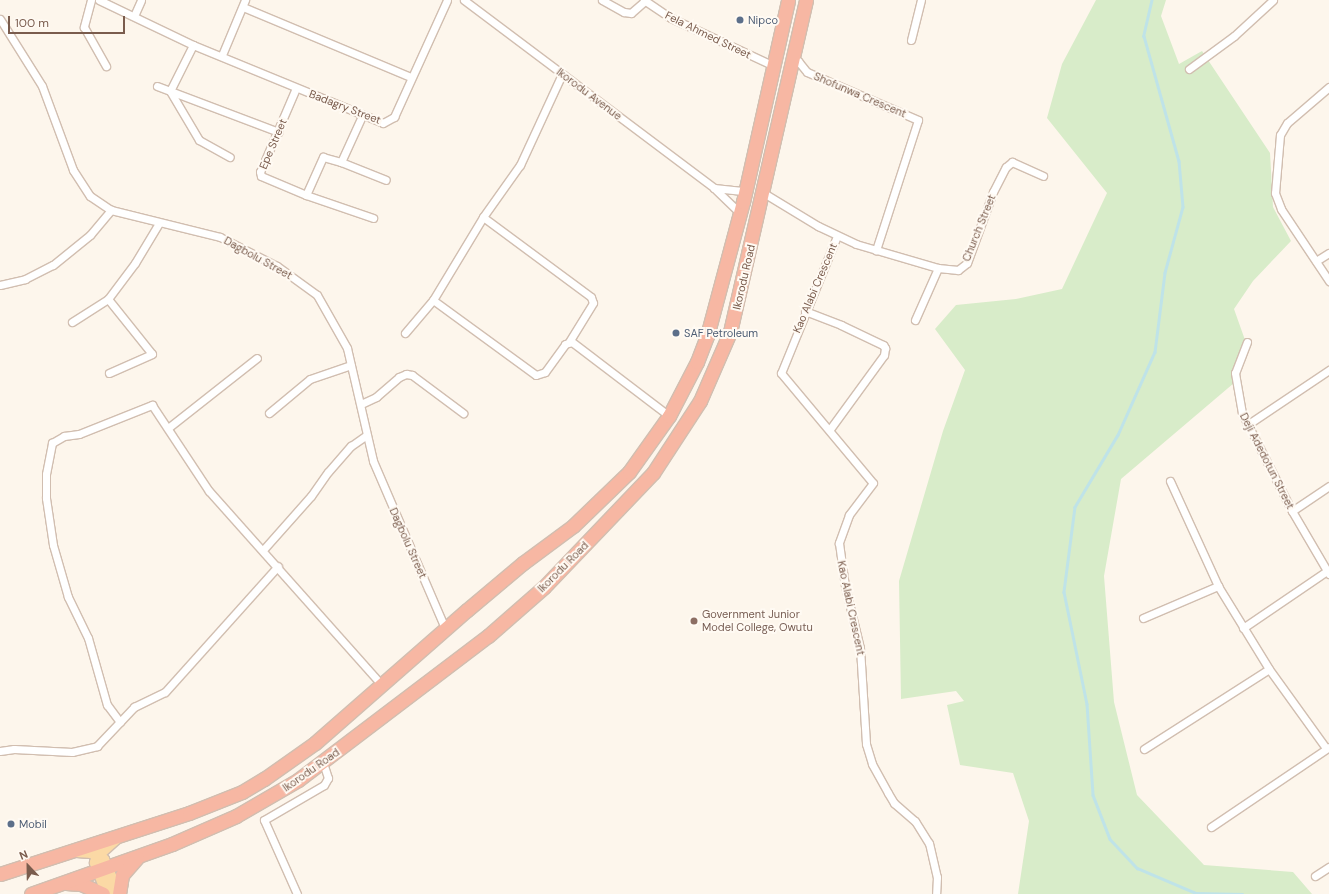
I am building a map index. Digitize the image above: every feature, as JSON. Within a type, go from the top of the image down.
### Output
[{"type":"highway","name":"Ikorodu Road","points":[[0,874],[189,813],[242,792],[264,779],[315,743],[445,628],[597,504],[642,455],[670,416],[697,362],[707,336],[740,213],[788,0]]},
{"type":"highway","name":"Ikorodu Road","points":[[32,894],[140,855],[236,816],[272,797],[323,763],[483,640],[544,587],[654,473],[700,401],[730,332],[806,0]]},
{"type":"highway","points":[[118,894],[125,870],[140,855]]},
{"type":"highway","points":[[62,883],[81,884],[102,894]]},
{"type":"main road","points":[[97,855],[117,837]]},
{"type":"main road","points":[[67,852],[81,850],[97,855]]},
{"type":"main road","points":[[97,855],[108,894]]},
{"type":"main road","points":[[101,868],[118,894]]},
{"type":"street","points":[[91,0],[84,27],[106,66]]},
{"type":"street","name":"Badagry Street","points":[[99,0],[193,44],[222,55],[362,116],[383,123],[394,117],[410,77],[447,0]]},
{"type":"street","points":[[134,16],[141,0]]},
{"type":"street","name":"Ikorodu Avenue","points":[[464,0],[714,188],[740,213]]},
{"type":"street","points":[[602,0],[624,12],[631,13],[645,0]]},
{"type":"street","name":"Fela Ahmed Street","points":[[645,0],[671,18],[774,66]]},
{"type":"street","points":[[911,40],[921,0]]},
{"type":"street","points":[[1189,69],[1234,36],[1273,0]]},
{"type":"street","points":[[222,55],[244,3],[410,77]]},
{"type":"street","name":"Dagbolu Street","points":[[0,19],[42,86],[77,178],[90,196],[111,210],[220,238],[266,260],[300,282],[317,296],[329,312],[347,348],[373,461],[445,628]]},
{"type":"street","points":[[170,91],[193,44]]},
{"type":"street","name":"Shofunwa Crescent","points":[[792,58],[798,61],[806,72],[918,120],[876,250]]},
{"type":"street","points":[[405,333],[433,300],[483,217],[520,165],[562,74]]},
{"type":"street","points":[[157,86],[279,132]]},
{"type":"street","points":[[1329,87],[1283,129],[1280,135],[1277,164],[1277,201],[1329,281]]},
{"type":"street","name":"Epe Street","points":[[296,88],[279,132],[260,172],[261,176],[306,195]]},
{"type":"street","points":[[170,91],[199,140],[230,156]]},
{"type":"street","points":[[341,162],[362,116]]},
{"type":"street","points":[[373,218],[306,195],[323,157],[341,162],[386,180]]},
{"type":"street","name":"Church Street","points":[[762,192],[837,236],[876,250],[938,268],[958,270],[967,262],[993,192],[1009,163],[1012,162],[1043,176]]},
{"type":"street","points":[[714,188],[745,191]]},
{"type":"street","points":[[0,285],[25,279],[53,265],[90,235],[111,210]]},
{"type":"street","points":[[433,300],[536,375],[545,372],[565,344],[569,342],[593,304],[591,296],[483,217]]},
{"type":"street","points":[[72,322],[108,298],[135,262],[159,223]]},
{"type":"street","name":"Kao Alabi Crescent","points":[[837,236],[781,372],[873,482],[849,515],[839,543],[845,586],[860,648],[868,753],[894,803],[915,821],[929,843],[937,877],[936,894]]},
{"type":"street","points":[[1316,261],[1329,253]]},
{"type":"street","points":[[915,320],[938,268]]},
{"type":"street","points":[[108,298],[152,354],[109,373]]},
{"type":"street","points":[[805,311],[848,328],[884,345],[885,348],[884,355],[830,429]]},
{"type":"street","points":[[569,342],[572,342],[670,416]]},
{"type":"street","name":"Deji Adedotun Street","points":[[1247,342],[1235,374],[1242,413],[1292,511],[1328,573]]},
{"type":"street","points":[[168,428],[257,358]]},
{"type":"street","points":[[269,413],[310,379],[351,364]]},
{"type":"street","points":[[1247,425],[1329,370]]},
{"type":"street","points":[[361,404],[376,397],[399,377],[406,374],[412,375],[463,413]]},
{"type":"street","points":[[120,722],[107,705],[88,638],[68,597],[53,545],[46,498],[49,450],[52,443],[64,436],[79,434],[148,406],[154,408],[209,492],[278,566],[382,684]]},
{"type":"street","points":[[263,550],[311,496],[328,472],[351,446],[367,435]]},
{"type":"street","points":[[1170,481],[1218,586],[1269,669],[1328,748],[1211,827]]},
{"type":"street","points":[[1292,511],[1329,486]]},
{"type":"street","points":[[0,750],[81,751],[97,746],[134,707],[165,692],[278,566]]},
{"type":"street","points":[[1243,628],[1328,573]]},
{"type":"street","points":[[1143,618],[1218,586]]},
{"type":"street","points":[[1144,749],[1269,669]]},
{"type":"street","points":[[297,894],[264,820],[324,784],[328,778],[323,763]]},
{"type":"street","points":[[1315,876],[1329,867]]},
{"type":"green space","points":[[1096,0],[1166,0],[1161,16],[1179,64],[1202,51],[1270,153],[1273,207],[1291,241],[1253,281],[1234,309],[1245,340],[1234,383],[1121,479],[1104,576],[1114,702],[1137,795],[1204,865],[1293,872],[1312,894],[1018,894],[1029,821],[1013,773],[960,765],[947,705],[964,701],[956,691],[901,699],[899,581],[943,431],[965,370],[935,329],[956,305],[1016,299],[1062,289],[1107,193],[1047,118],[1062,64]]},
{"type":"waterway","points":[[1152,0],[1144,36],[1179,161],[1183,207],[1165,273],[1155,352],[1118,435],[1075,507],[1064,592],[1087,704],[1093,795],[1110,839],[1137,868],[1196,893],[1242,894]]},
{"type":"place","name":"Nipco","points":[[740,20]]},
{"type":"place","name":"SAF Petroleum","points":[[676,333]]},
{"type":"place","name":"Government Junior Model College, Owutu","points":[[694,621]]},
{"type":"place","name":"Mobil","points":[[11,824]]}]
